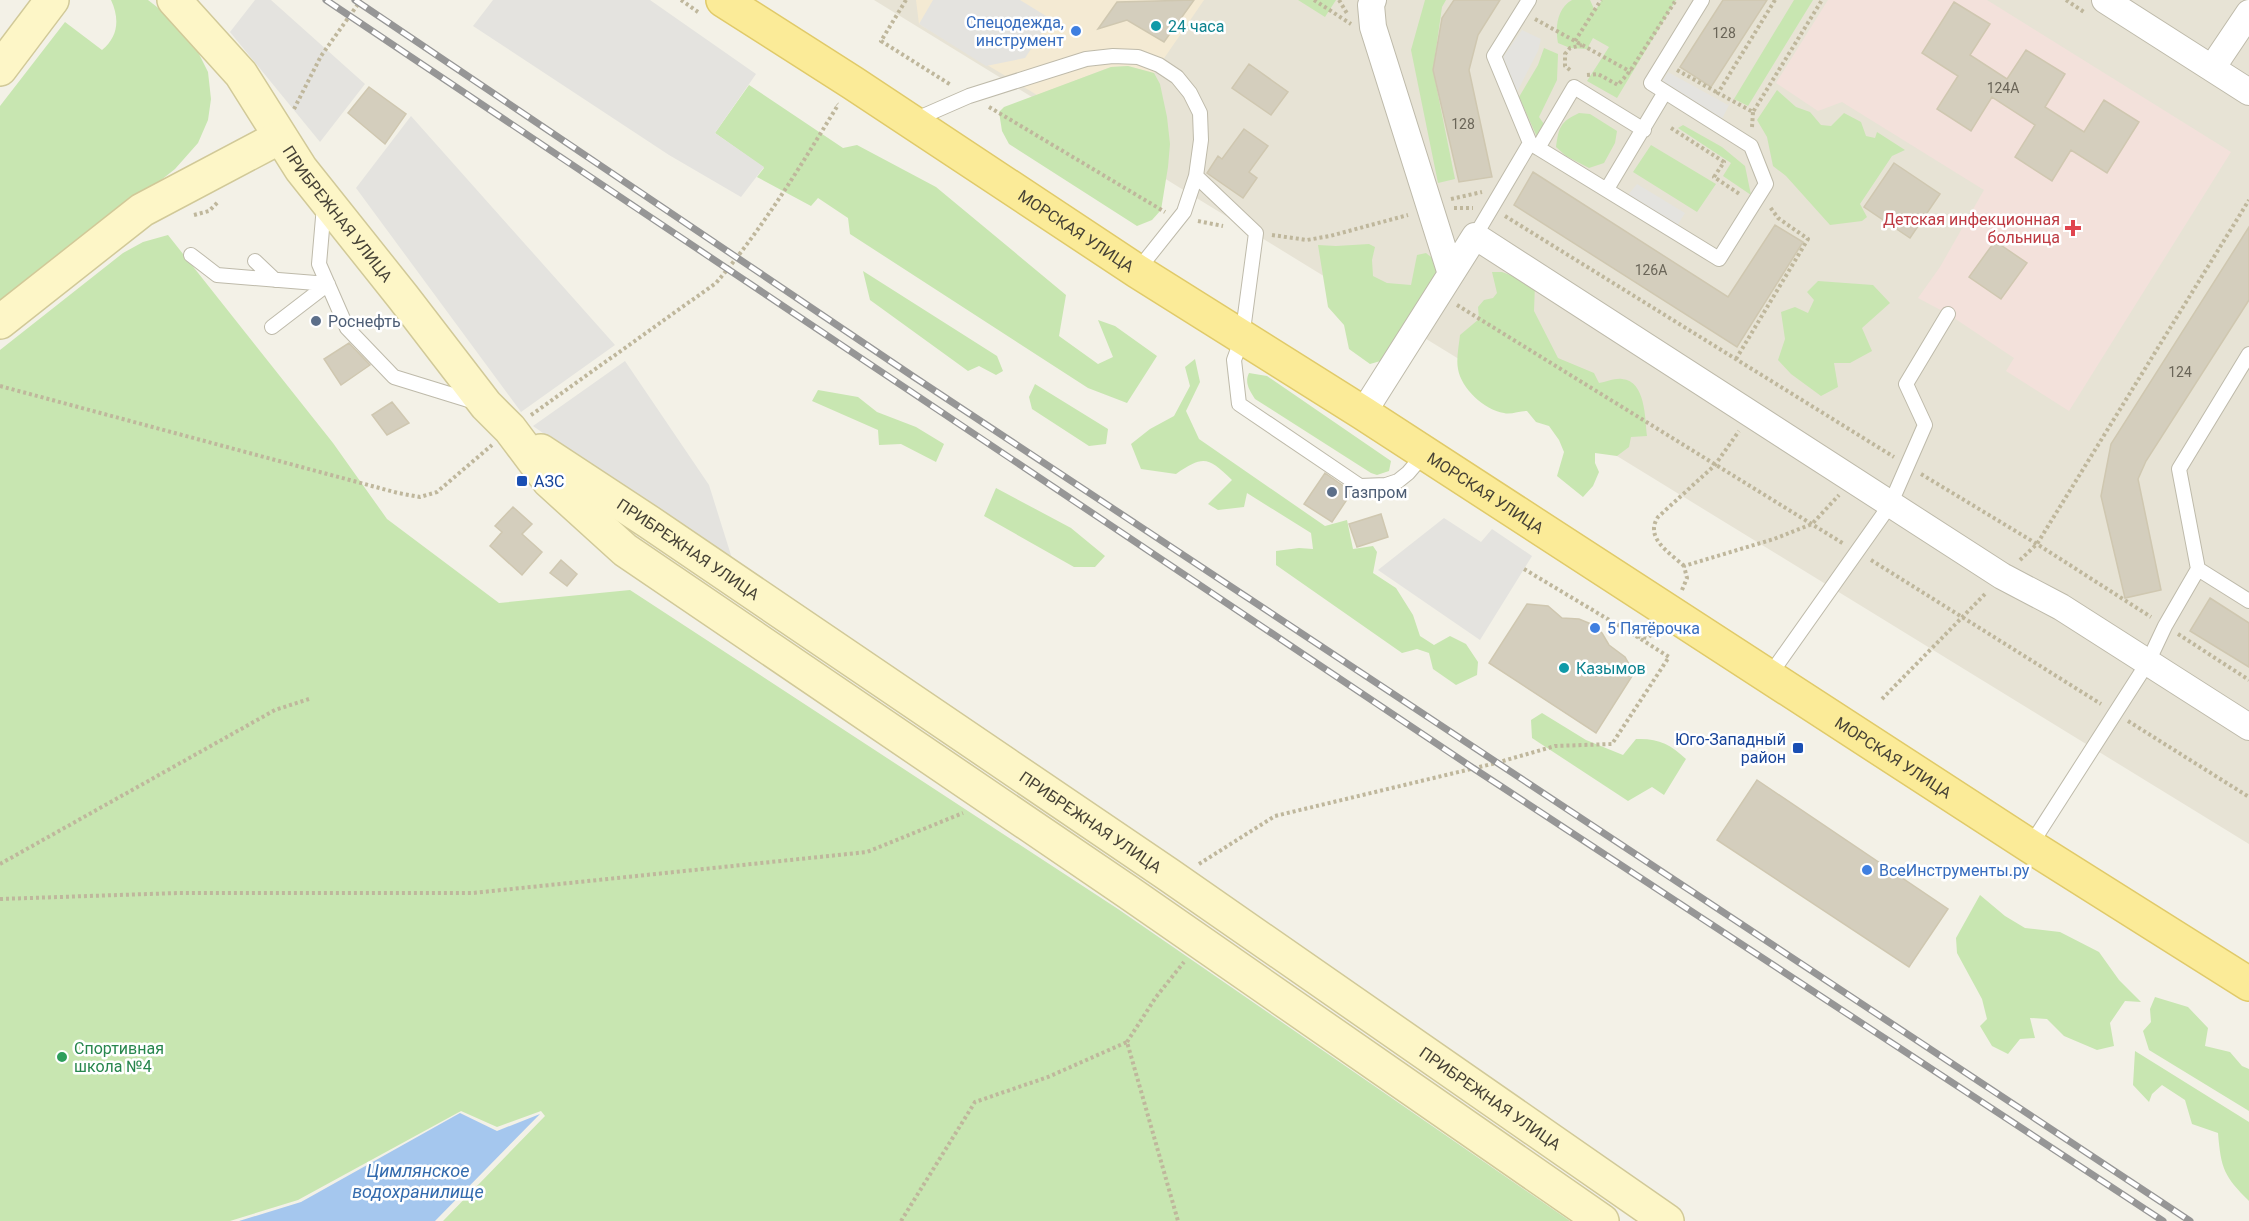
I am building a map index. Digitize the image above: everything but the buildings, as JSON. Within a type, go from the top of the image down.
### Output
[{"type":"main road","name":"ПРИБРЕЖНАЯ УЛИЦА","points":[[174,0],[241,74],[280,137],[325,200],[486,405],[510,429],[567,469],[634,532],[1177,901],[1667,1221]]},
{"type":"main road","name":"МОРСКАЯ УЛИЦА","points":[[723,0],[1137,271],[1363,413],[2030,846],[2249,984]]},
{"type":"main road","points":[[0,38],[35,7]]},
{"type":"main road","points":[[0,69],[35,7]]},
{"type":"main road","points":[[0,322],[142,210],[280,137]]},
{"type":"main road","name":"ПРИБРЕЖНАЯ УЛИЦА","points":[[634,532],[1177,901],[1200,942],[1602,1221]]},
{"type":"street","points":[[1373,0],[1371,5],[1373,27],[1439,204],[1451,274]]},
{"type":"street","points":[[2105,0],[2249,92]]},
{"type":"street","points":[[2212,68],[2249,13]]},
{"type":"street","points":[[1363,413],[1475,236],[1890,505],[2002,576],[2061,607],[2249,727]]},
{"type":"lane","points":[[1525,6],[1494,56],[1534,145],[1719,259],[1766,184],[1751,146],[1651,83],[1702,0]]},
{"type":"lane","points":[[909,122],[969,96],[1086,59],[1113,56],[1138,57],[1159,64],[1177,77],[1190,93],[1200,113],[1202,140],[1196,176],[1181,218],[1137,271]]},
{"type":"lane","points":[[1475,236],[1574,87],[1644,130]]},
{"type":"lane","points":[[1607,189],[1665,92]]},
{"type":"lane","points":[[1196,176],[1256,233],[1242,338],[1234,360],[1239,404],[1360,486],[1398,481],[1425,453]]},
{"type":"lane","points":[[325,200],[319,264],[347,328],[394,377],[486,405]]},
{"type":"lane","points":[[191,255],[217,275],[328,284]]},
{"type":"lane","points":[[255,261],[275,280]]},
{"type":"lane","points":[[272,327],[328,284]]},
{"type":"lane","points":[[1769,676],[1890,505],[1925,425],[1906,384],[1948,314]]},
{"type":"lane","points":[[2030,846],[2148,662],[2165,626],[2198,569],[2179,470],[2249,354]]},
{"type":"lane","points":[[2198,569],[2249,601]]},
{"type":"path","points":[[321,56],[361,0]]},
{"type":"path","points":[[906,0],[881,41],[1161,210],[1181,218],[1256,233],[1307,240],[1330,236],[1483,192]]},
{"type":"path","points":[[1314,0],[1357,28]]},
{"type":"path","points":[[1575,41],[1601,0]]},
{"type":"path","points":[[1582,45],[1570,48],[1565,54],[1565,66],[1577,76],[1598,74],[1618,85],[1630,72],[1676,0]]},
{"type":"path","points":[[1775,0],[1718,93],[1753,112],[1822,0]]},
{"type":"path","points":[[1525,6],[1575,41],[1651,83]]},
{"type":"path","points":[[777,204],[838,105]]},
{"type":"path","points":[[1671,128],[1724,162],[1714,177],[1778,218]]},
{"type":"path","points":[[1882,699],[2002,576],[2037,544],[2249,200]]},
{"type":"path","points":[[1439,204],[1493,208],[2037,544],[2249,680]]},
{"type":"path","points":[[1736,359],[1808,239]]},
{"type":"path","points":[[1636,636],[1647,638],[1655,633],[1687,578],[1684,566],[1657,541],[1653,533],[1653,524],[1715,465],[1751,414]]},
{"type":"path","points":[[1684,566],[1774,539],[1812,524],[1853,481]]},
{"type":"path","points":[[1177,901],[1198,864],[1275,816],[1496,764],[1555,746],[1612,744],[1669,657],[1524,569]]},
{"type":"path","points":[[0,864],[274,710],[309,699]]},
{"type":"path","points":[[0,899],[178,893],[473,894],[867,852],[963,813],[973,819]]},
{"type":"path","points":[[901,1221],[975,1102],[1048,1077],[1127,1042],[1156,998],[1200,942]]},
{"type":"path","points":[[1127,1042],[1178,1221]]},
{"type":"shaded area","points":[[255,0],[271,0],[365,84],[320,142],[230,32]]},
{"type":"shaded area","points":[[493,0],[650,0],[756,74],[715,133],[764,167],[741,197],[669,155],[473,26]]},
{"type":"shaded area","points":[[874,0],[2249,0],[2249,844],[1617,456]]},
{"type":"shaded area","points":[[916,0],[1204,0],[1154,73],[1128,66],[1111,67],[1037,95],[919,24]]},
{"type":"shaded area","points":[[933,0],[1020,0],[1051,19],[1025,58],[986,66],[919,24]]},
{"type":"shaded area","name":"Детская инфекционная больница","points":[[1828,0],[1987,0],[2231,152],[2069,411],[2006,371],[2014,358],[1948,314],[1918,298],[1940,267],[1984,190],[1842,102],[1818,111],[1776,83]]},
{"type":"shaded area","points":[[1522,30],[1541,39],[1538,51],[1516,94],[1501,60]]},
{"type":"shaded area","points":[[1668,72],[1728,105],[1731,101],[1721,121],[1661,83]]},
{"type":"shaded area","points":[[411,116],[615,345],[521,412],[356,188]]},
{"type":"shaded area","points":[[1637,184],[1685,213],[1677,226],[1627,196]]},
{"type":"shaded area","points":[[625,361],[709,485],[735,568],[533,426]]},
{"type":"shaded area","points":[[1444,518],[1481,542],[1492,529],[1532,556],[1480,640],[1378,570]]},
{"type":"green space","points":[[111,0],[148,0],[175,21],[195,46],[208,72],[211,99],[208,120],[198,143],[175,169],[0,308],[0,106],[65,22],[102,50],[111,39],[116,27],[116,14]]},
{"type":"green space","points":[[1298,0],[1336,0],[1325,17]]},
{"type":"green space","points":[[1425,0],[1446,0],[1442,7],[1433,70],[1455,179],[1438,183],[1411,50]]},
{"type":"green space","points":[[1572,0],[1590,0],[1595,11],[1602,0],[1676,0],[1617,98],[1587,81],[1609,47],[1593,38],[1587,49],[1570,48],[1558,43],[1558,19],[1563,8]]},
{"type":"green space","points":[[1794,0],[1813,0],[1748,106],[1734,99]]},
{"type":"green space","points":[[1544,48],[1558,54],[1557,80],[1539,117],[1544,124],[1537,137],[1519,97],[1538,65]]},
{"type":"green space","points":[[1128,66],[1154,73],[1160,84],[1170,144],[1161,210],[1152,220],[1137,226],[1009,144],[1002,131],[999,112],[1004,107],[1111,67]]},
{"type":"green space","points":[[749,85],[843,148],[857,145],[936,187],[1066,295],[1059,336],[1098,364],[1113,357],[1098,320],[1115,326],[1157,356],[1127,403],[1088,388],[850,234],[848,218],[818,198],[811,206],[757,177],[764,168],[715,133]]},
{"type":"green space","points":[[1777,90],[1796,107],[1810,112],[1821,125],[1831,126],[1844,113],[1861,122],[1866,136],[1875,138],[1877,132],[1905,150],[1892,156],[1860,204],[1867,217],[1862,221],[1830,225],[1786,176],[1773,166],[1767,137],[1757,120]]},
{"type":"green space","points":[[1579,113],[1590,114],[1617,131],[1615,143],[1604,163],[1589,168],[1566,156],[1556,147],[1564,122]]},
{"type":"green space","points":[[1683,125],[1722,147],[1745,166],[1751,195],[1723,176],[1731,163],[1678,128]]},
{"type":"green space","points":[[1651,145],[1716,184],[1697,212],[1633,172]]},
{"type":"green space","points":[[168,235],[333,443],[387,519],[499,603],[630,590],[1118,909],[1570,1221],[443,1221],[545,1116],[541,1111],[497,1127],[461,1111],[298,1200],[230,1221],[0,1221],[0,350],[123,253],[143,242]]},
{"type":"green space","points":[[1369,244],[1375,247],[1372,260],[1373,276],[1387,283],[1411,285],[1417,255],[1426,253],[1446,271],[1402,333],[1390,346],[1384,360],[1370,364],[1349,349],[1344,325],[1328,307],[1318,245]]},
{"type":"green space","points":[[863,271],[997,356],[1003,371],[996,375],[979,366],[968,371],[870,300]]},
{"type":"green space","points":[[1492,272],[1502,272],[1535,284],[1534,311],[1558,358],[1594,373],[1599,383],[1619,379],[1630,381],[1640,393],[1645,411],[1647,436],[1631,437],[1629,447],[1617,456],[1595,453],[1595,463],[1599,472],[1593,486],[1583,497],[1557,476],[1564,452],[1549,426],[1536,422],[1527,411],[1506,413],[1489,408],[1475,397],[1460,376],[1457,361],[1460,335],[1479,319],[1478,307],[1484,300],[1493,298],[1497,293]]},
{"type":"green space","points":[[1818,281],[1873,285],[1890,303],[1862,328],[1872,351],[1850,363],[1834,363],[1838,387],[1821,396],[1791,374],[1778,360],[1785,339],[1781,312],[1795,307],[1808,313],[1814,300],[1807,292]]},
{"type":"green space","points":[[1195,359],[1200,382],[1186,411],[1199,439],[1325,526],[1347,520],[1353,549],[1373,546],[1377,552],[1373,573],[1396,588],[1413,615],[1420,636],[1434,645],[1450,636],[1466,644],[1478,662],[1477,675],[1456,685],[1433,669],[1429,653],[1417,649],[1402,653],[1276,565],[1276,551],[1313,549],[1311,533],[1247,493],[1244,507],[1218,510],[1208,504],[1232,480],[1211,463],[1200,461],[1176,474],[1141,469],[1131,444],[1150,429],[1174,416],[1190,386],[1185,367]]},
{"type":"green space","points":[[1249,373],[1267,376],[1391,461],[1389,471],[1377,475],[1371,473],[1255,399],[1247,384]]},
{"type":"green space","points":[[1035,384],[1108,429],[1106,444],[1089,446],[1032,409],[1029,397]]},
{"type":"green space","points":[[818,390],[858,397],[877,412],[916,427],[944,444],[936,462],[901,444],[879,445],[878,430],[812,401]]},
{"type":"green space","points":[[996,488],[1071,528],[1105,556],[1095,567],[1074,567],[984,516]]},
{"type":"green space","points":[[1542,713],[1586,740],[1623,755],[1636,739],[1644,739],[1663,743],[1675,749],[1686,759],[1664,795],[1652,787],[1628,801],[1532,738],[1531,720]]},
{"type":"green space","points":[[1980,895],[2005,916],[2025,928],[2060,932],[2099,952],[2119,980],[2141,1002],[2125,1001],[2110,1023],[2114,1046],[2097,1050],[2064,1036],[2047,1019],[2030,1018],[2035,1038],[2020,1039],[2008,1054],[1992,1046],[1980,1026],[1987,1019],[1982,999],[1957,953],[1956,938]]},
{"type":"green space","points":[[2155,997],[2188,1007],[2208,1028],[2205,1046],[2230,1052],[2242,1066],[2249,1069],[2249,1111],[2149,1050],[2143,1031],[2151,1022],[2150,1009]]},
{"type":"green space","points":[[2135,1051],[2249,1122],[2249,1201],[2225,1171],[2218,1133],[2192,1124],[2185,1100],[2162,1085],[2152,1094],[2149,1102],[2133,1085]]},
{"type":"water","name":"Цимлянское водохранилище","points":[[460,1113],[497,1131],[540,1114],[435,1221],[239,1221],[301,1202]]},
{"type":"railway","points":[[326,0],[1473,768],[2163,1221]]},
{"type":"railway","points":[[355,0],[914,377],[2190,1221]]},
{"type":"place","name":"24 часа","points":[[1156,26]]},
{"type":"place","name":"Спецодежда, инструмент","points":[[1076,31]]},
{"type":"place","name":"Детская инфекционная больница","points":[[2073,228]]},
{"type":"place","name":"Роснефть","points":[[316,321]]},
{"type":"place","name":"АЗС","points":[[522,481]]},
{"type":"place","name":"Газпром","points":[[1332,492]]},
{"type":"place","name":"5 Пятёрочка","points":[[1595,628]]},
{"type":"place","name":"Казымов","points":[[1564,668]]},
{"type":"place","name":"Юго-Западный район","points":[[1798,748]]},
{"type":"place","name":"ВсеИнструменты.ру","points":[[1867,870]]},
{"type":"place","name":"Спортивная школа №4","points":[[62,1057]]}]
